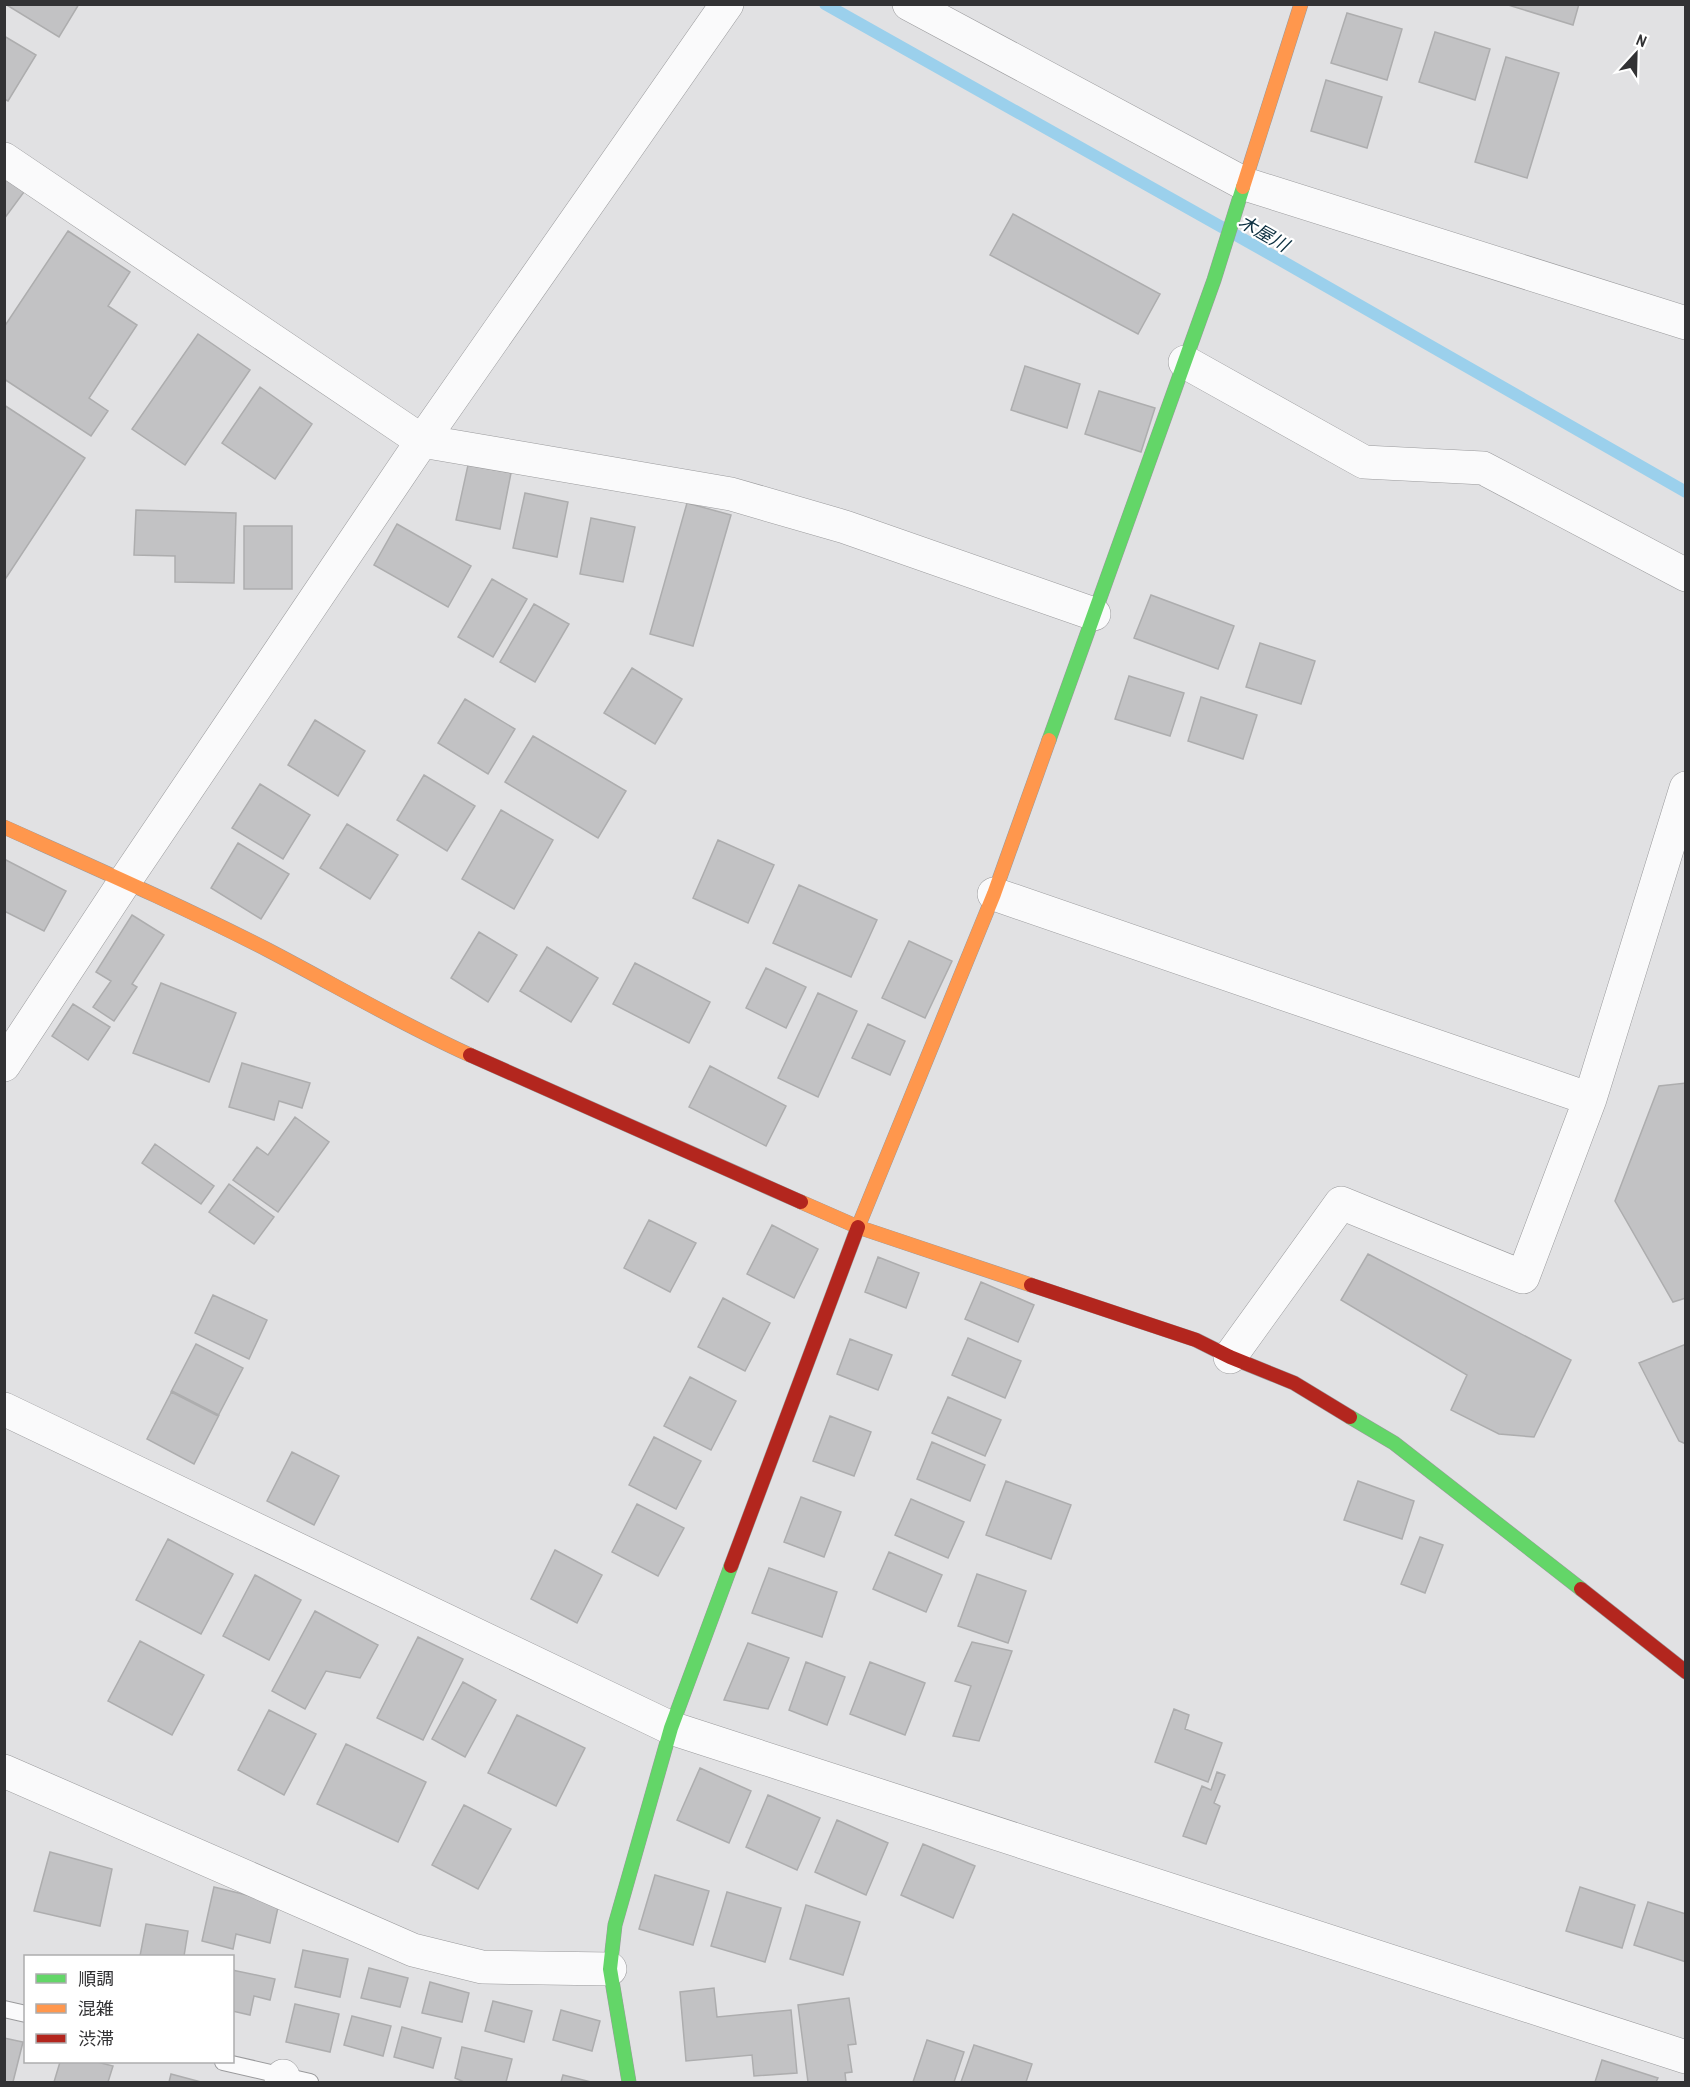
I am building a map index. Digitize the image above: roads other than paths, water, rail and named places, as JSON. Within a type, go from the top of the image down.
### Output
[{"type":"street","points":[[4,1065],[125,881],[422,441],[728,4]]},
{"type":"street","points":[[909,4],[1245,184],[1686,323]]},
{"type":"street","points":[[629,2082],[610,1969],[615,1925],[671,1728],[858,1227],[994,894],[1214,280],[1301,4]]},
{"type":"street","points":[[4,159],[422,441],[731,494],[845,527],[1094,614]]},
{"type":"street","points":[[1185,362],[1364,462],[1483,468],[1686,574]]},
{"type":"street","points":[[1230,1358],[1341,1203],[1524,1277],[1590,1099],[1686,788]]},
{"type":"street","points":[[4,827],[125,881],[267,951],[432,1038],[858,1227],[1196,1340],[1230,1358],[1294,1383],[1395,1443],[1686,1672]]},
{"type":"street","points":[[994,894],[1590,1099]]},
{"type":"street","points":[[4,1409],[671,1728],[1686,2057]]},
{"type":"street","points":[[4,1771],[413,1950],[482,1967],[610,1969]]},
{"type":"lane","points":[[4,2009],[24,2014]]},
{"type":"lane","points":[[230,2063],[291,2080]]},
{"type":"waterway","name":"木屋川","points":[[825,4],[1686,492]]}]
